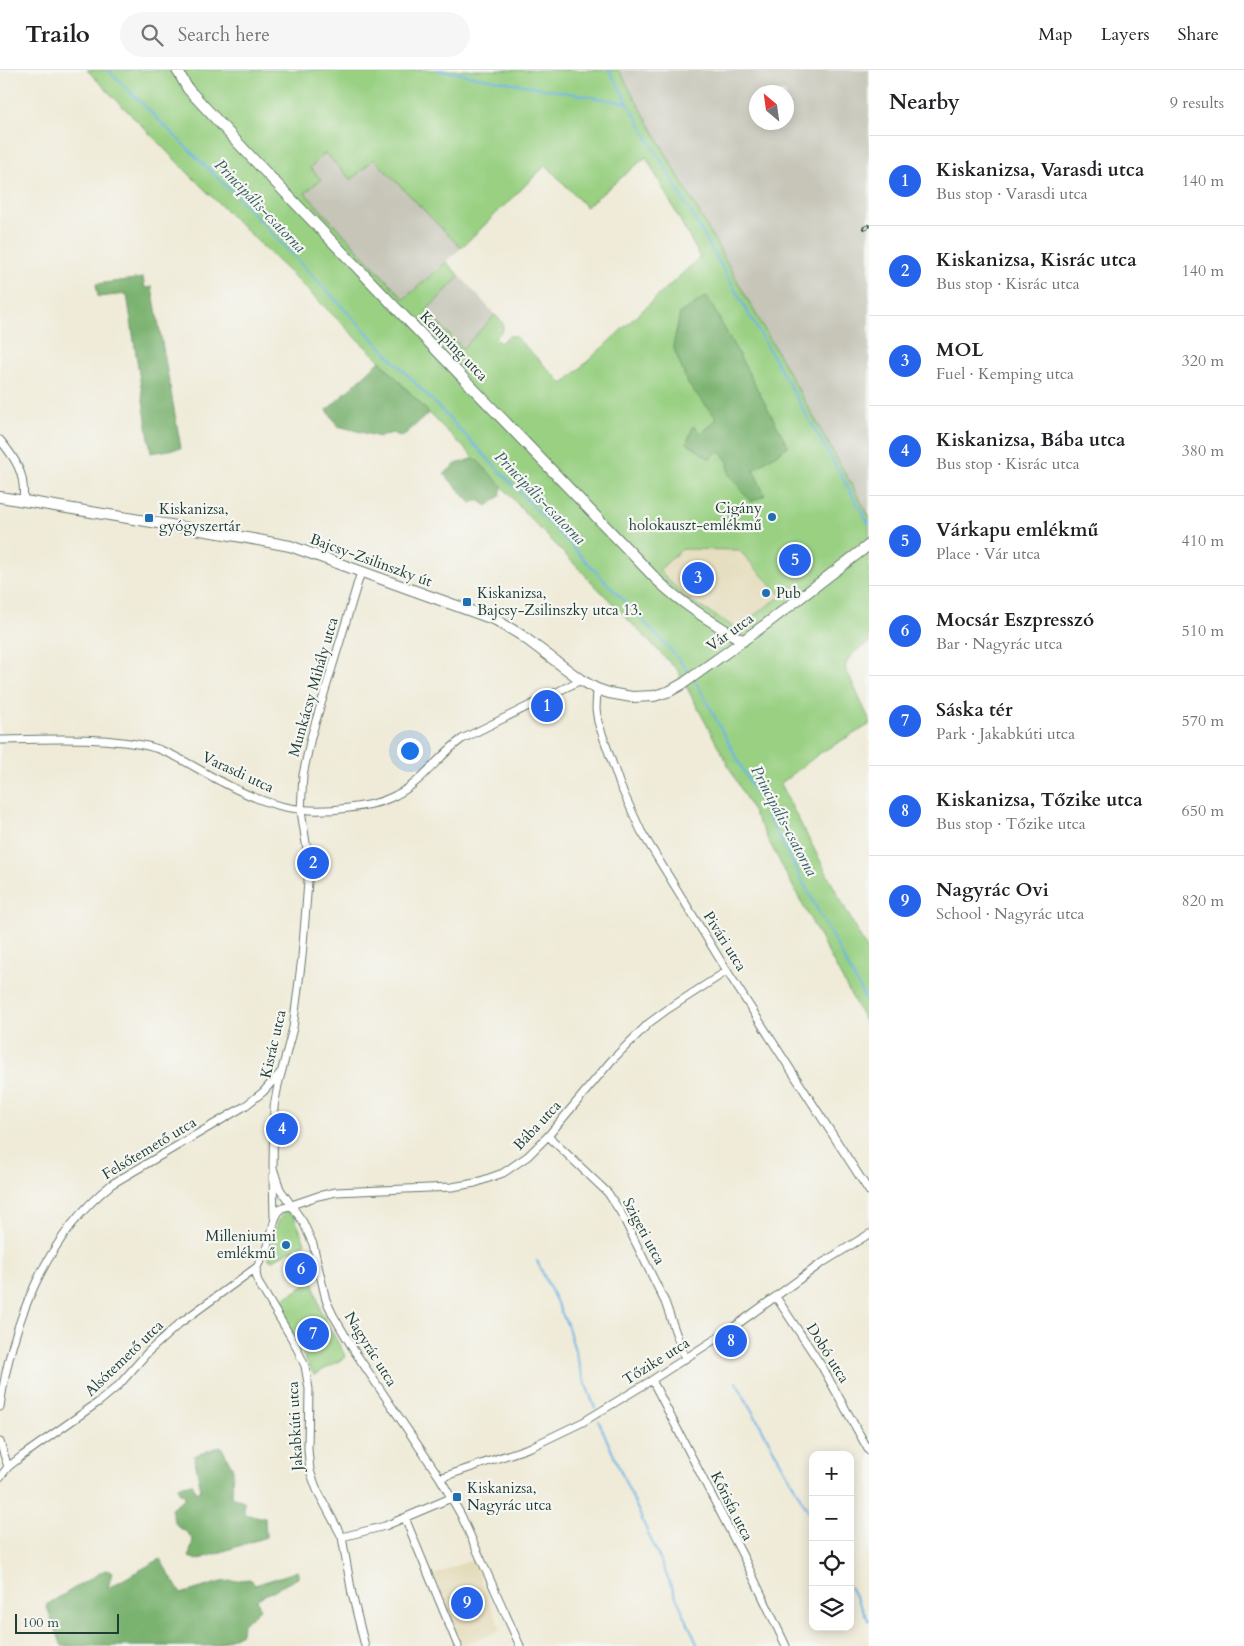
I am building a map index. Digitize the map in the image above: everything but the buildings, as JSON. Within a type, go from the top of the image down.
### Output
[{"type":"main road","name":"Kemping utca","points":[[178,70],[188,88],[253,158],[653,575],[674,596],[722,629],[743,640]]},
{"type":"main road","name":"Bajcsy-Zsilinszky út","points":[[0,497],[290,546],[502,624],[522,634],[581,680],[597,689],[620,696],[640,698],[661,694],[684,683],[704,669]]},
{"type":"main road","name":"Vár utca","points":[[704,669],[867,546]]},
{"type":"street","points":[[0,440],[21,471],[24,500]]},
{"type":"street","name":"Munkácsy Mihály utca","points":[[301,811],[302,784],[312,738],[361,572]]},
{"type":"street","name":"Varasdi utca","points":[[0,740],[91,740],[126,743],[153,748],[167,753],[262,801],[301,811],[322,811],[373,804],[397,795],[420,780],[449,749],[462,739],[581,680]]},
{"type":"street","name":"Pivári utca","points":[[597,689],[596,709],[598,722],[627,802],[658,860],[869,1191]]},
{"type":"street","name":"Kisrác utca","points":[[292,1204],[280,1189],[272,1168],[274,1107],[293,1028],[308,882],[308,856],[301,811]]},
{"type":"street","name":"Bába utca","points":[[292,1204],[336,1192],[452,1187],[483,1181],[503,1173],[520,1163],[548,1136],[611,1061],[649,1023],[727,971]]},
{"type":"street","name":"Felsőtemető utca","points":[[0,1407],[1,1390],[12,1348],[26,1308],[57,1244],[82,1212],[112,1184],[245,1106],[263,1092],[282,1070]]},
{"type":"street","name":"Szigeti utca","points":[[548,1136],[608,1193],[622,1213],[665,1302],[684,1359]]},
{"type":"street","points":[[272,1168],[275,1219]]},
{"type":"street","points":[[257,1267],[268,1246],[275,1219],[280,1209],[292,1204]]},
{"type":"street","name":"Nagyrác utca","points":[[292,1204],[313,1244],[325,1293],[333,1315],[355,1352],[440,1478],[471,1535],[520,1646]]},
{"type":"street","name":"Tőzike utca","points":[[440,1478],[508,1456],[552,1438],[583,1422],[684,1359],[776,1297],[819,1265],[869,1234]]},
{"type":"street","name":"Alsótemető utca","points":[[0,1477],[8,1467],[100,1401],[119,1385],[148,1352],[180,1324],[257,1267]]},
{"type":"street","name":"Jakabkúti utca","points":[[257,1267],[258,1282],[295,1344],[305,1366],[309,1390],[308,1449],[310,1471],[317,1490],[342,1537],[352,1594],[365,1646]]},
{"type":"street","name":"Dobó utca","points":[[776,1297],[821,1365],[869,1451]]},
{"type":"street","name":"Kőrisfa utca","points":[[652,1380],[786,1646]]},
{"type":"street","points":[[0,1442],[8,1467]]},
{"type":"street","points":[[342,1537],[364,1532],[405,1518],[451,1498]]},
{"type":"street","points":[[405,1518],[458,1646]]},
{"type":"shaded area","points":[[619,70],[869,70],[869,516]]},
{"type":"shaded area","points":[[325,153],[374,158],[461,248],[404,299],[305,193],[321,179],[310,168]]},
{"type":"shaded area","points":[[460,276],[495,315],[463,348],[426,310]]},
{"type":"shaded area","points":[[682,549],[739,550],[782,596],[736,628],[687,599],[659,570]]},
{"type":"shaded area","points":[[473,1559],[501,1630],[462,1646],[434,1575]]},
{"type":"green space","points":[[87,70],[619,70],[869,516],[869,643],[851,655],[845,667],[869,719],[869,725],[820,753],[780,784],[869,954],[869,1029],[678,671],[380,361],[198,183]],"holes":[[[325,153],[351,180],[374,159],[461,248],[546,165],[586,207],[646,157],[700,257],[563,384],[515,336],[509,336],[500,343],[495,338],[503,330],[503,323],[495,315],[463,348],[426,311],[460,276],[446,262],[404,299],[305,193],[321,179],[310,168]],[[682,549],[739,550],[781,596],[736,628],[687,599],[659,570]]]},
{"type":"green space","points":[[143,278],[145,288],[152,287],[181,448],[151,453],[127,294],[98,297],[96,284]]},
{"type":"green space","points":[[707,296],[788,446],[753,470],[765,495],[751,502],[729,475],[728,462],[719,450],[710,459],[687,443],[693,426],[702,433],[717,419],[688,384],[673,346],[680,313]]},
{"type":"green space","points":[[380,361],[429,413],[402,437],[392,433],[380,437],[338,426],[327,410]]},
{"type":"green space","points":[[475,458],[502,486],[500,496],[487,506],[478,500],[471,503],[444,474],[456,464]]},
{"type":"green space","points":[[286,1211],[293,1213],[305,1243],[270,1260],[267,1256],[275,1231],[280,1218]]},
{"type":"green space","points":[[313,1281],[321,1312],[346,1357],[314,1375],[276,1303]]},
{"type":"green space","points":[[221,1446],[233,1469],[232,1497],[244,1501],[244,1514],[265,1518],[266,1537],[197,1560],[189,1557],[193,1540],[177,1525],[171,1508],[186,1497],[179,1492],[178,1486],[192,1483],[196,1492],[201,1490],[194,1456]]},
{"type":"green space","points":[[160,1559],[181,1594],[221,1582],[250,1579],[255,1585],[298,1571],[298,1578],[257,1599],[260,1609],[243,1624],[242,1633],[216,1646],[62,1646],[46,1605],[105,1570],[112,1572],[108,1588]]},
{"type":"waterway","name":"Principális-csatorna","points":[[108,70],[238,198],[671,650],[691,675]]},
{"type":"waterway","points":[[437,70],[627,103]]},
{"type":"waterway","points":[[609,70],[869,524]]},
{"type":"waterway","name":"Principális-csatorna","points":[[695,681],[869,1006]]},
{"type":"waterway","points":[[537,1261],[567,1324],[582,1374],[595,1408]]},
{"type":"waterway","points":[[736,1382],[809,1513]]},
{"type":"waterway","points":[[599,1422],[698,1646]]},
{"type":"waterway","points":[[854,1594],[869,1621]]},
{"type":"railway","points":[[864,228],[869,226]]},
{"type":"place","name":"Cigány holokauszt-emlékmű","points":[[772,517]]},
{"type":"place","name":"Kiskanizsa, gyógyszertár","points":[[149,518]]},
{"type":"place","name":"Várkapu emlékmű","points":[[795,560]]},
{"type":"place","name":"MOL","points":[[698,578]]},
{"type":"place","name":"Pub","points":[[766,593]]},
{"type":"place","name":"Kiskanizsa, Bajcsy-Zsilinszky utca 13.","points":[[467,602]]},
{"type":"place","name":"Kiskanizsa, Varasdi utca","points":[[547,706]]},
{"type":"place","name":"Kiskanizsa, Kisrác utca","points":[[313,863]]},
{"type":"place","name":"Kiskanizsa, Bába utca","points":[[282,1129]]},
{"type":"place","name":"Milleniumi emlékmű","points":[[286,1245]]},
{"type":"place","name":"Mocsár Eszpresszó","points":[[301,1269]]},
{"type":"place","name":"Sáska tér","points":[[313,1334]]},
{"type":"place","name":"Kiskanizsa, Tőzike utca","points":[[731,1341]]},
{"type":"place","name":"Kiskanizsa, Nagyrác utca","points":[[457,1497]]},
{"type":"place","name":"Nagyrác Ovi","points":[[467,1603]]}]
